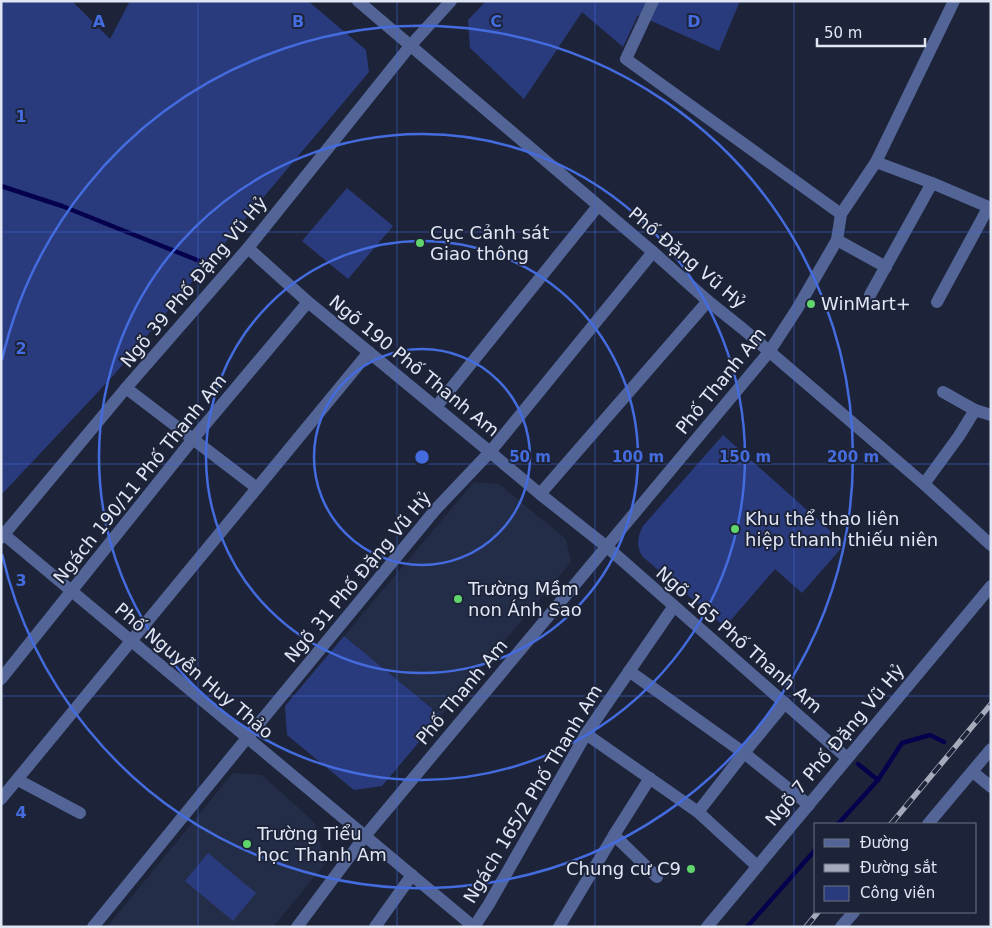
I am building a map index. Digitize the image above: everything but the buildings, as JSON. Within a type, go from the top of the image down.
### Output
[{"type":"street","name":"Phố Đặng Vũ Hỷ","points":[[358,1],[924,484],[991,545]]},
{"type":"street","name":"Ngõ 39 Phố Đặng Vũ Hỷ","points":[[2,535],[126,388],[248,248],[410,46],[451,1]]},
{"type":"street","points":[[653,1],[626,59],[841,214]]},
{"type":"street","name":"Phố Thanh Am","points":[[297,927],[365,836],[769,352],[797,309],[837,240],[841,214],[876,162],[954,1]]},
{"type":"street","points":[[876,162],[932,182],[989,208],[936,302]]},
{"type":"street","points":[[870,295],[932,182]]},
{"type":"street","points":[[436,407],[598,206]]},
{"type":"street","points":[[837,240],[886,267]]},
{"type":"street","name":"Ngõ 190 Phố Thanh Am","points":[[248,248],[308,302],[607,548]]},
{"type":"street","name":"Ngõ 31 Phố Đặng Vũ Hỷ","points":[[93,927],[436,510],[490,452],[653,252]]},
{"type":"street","points":[[540,494],[708,300]]},
{"type":"street","name":"Ngách 190/11 Phố Thanh Am","points":[[1,678],[193,439],[308,302]]},
{"type":"street","points":[[2,797],[132,642],[369,352]]},
{"type":"street","points":[[126,388],[257,488]]},
{"type":"street","points":[[944,392],[975,410],[991,415]]},
{"type":"street","points":[[924,484],[959,436],[975,410]]},
{"type":"street","name":"Phố Nguyễn Huy Thảo","points":[[2,535],[474,927]]},
{"type":"street","name":"Ngõ 165 Phố Thanh Am","points":[[607,548],[847,758]]},
{"type":"street","name":"Ngõ 7 Phố Đặng Vũ Hỷ","points":[[707,927],[991,586]]},
{"type":"street","name":"Ngách 165/2 Phố Thanh Am","points":[[474,927],[586,734],[674,606]]},
{"type":"street","points":[[628,671],[744,753],[809,805]]},
{"type":"street","points":[[698,812],[785,703]]},
{"type":"street","points":[[586,734],[698,812],[757,866]]},
{"type":"street","points":[[929,823],[991,749]]},
{"type":"street","points":[[973,772],[991,787]]},
{"type":"street","points":[[559,927],[650,778]]},
{"type":"street","points":[[18,780],[80,813]]},
{"type":"street","points":[[614,835],[657,877]]},
{"type":"street","points":[[375,927],[412,875]]},
{"type":"street","points":[[841,927],[853,913]]},
{"type":"shaded area","name":"Trường Mầm non Ánh Sao","points":[[474,482],[499,484],[566,539],[571,562],[441,716],[344,636]]},
{"type":"shaded area","name":"Trường Tiểu học Thanh Am","points":[[233,773],[262,775],[315,823],[325,864],[273,927],[107,927]]},
{"type":"green space","points":[[1,1],[72,1],[110,39],[130,1],[308,1],[366,50],[369,72],[113,376],[3,493],[1,491]]},
{"type":"green space","points":[[486,1],[740,1],[719,51],[638,15],[623,47],[582,12],[524,99],[470,48],[468,20]]},
{"type":"green space","points":[[347,188],[393,226],[348,279],[302,241]]},
{"type":"green space","name":"Khu thể thao liên hiệp thanh thiếu niên","points":[[723,435],[845,544],[802,593],[775,569],[725,627],[643,557],[638,542],[643,526]]},
{"type":"green space","points":[[344,636],[441,716],[382,786],[354,790],[287,735],[285,706]]},
{"type":"green space","points":[[208,853],[256,893],[233,921],[185,881]]},
{"type":"waterway","points":[[1,186],[62,206],[207,264]]},
{"type":"waterway","points":[[839,823],[878,780],[902,743],[930,735],[944,742]]},
{"type":"waterway","points":[[858,764],[878,780]]},
{"type":"waterway","points":[[747,927],[814,851]]},
{"type":"railway","points":[[892,823],[991,704]]},
{"type":"railway","points":[[806,927],[817,913]]},
{"type":"place","name":"Cục Cảnh sát Giao thông","points":[[420,243]]},
{"type":"place","name":"WinMart+","points":[[811,304]]},
{"type":"place","name":"Khu thể thao liên hiệp thanh thiếu niên","points":[[735,529]]},
{"type":"place","name":"Trường Mầm non Ánh Sao","points":[[458,599]]},
{"type":"place","name":"Trường Tiểu học Thanh Am","points":[[247,844]]},
{"type":"place","name":"Chung cư C9","points":[[691,869]]}]
